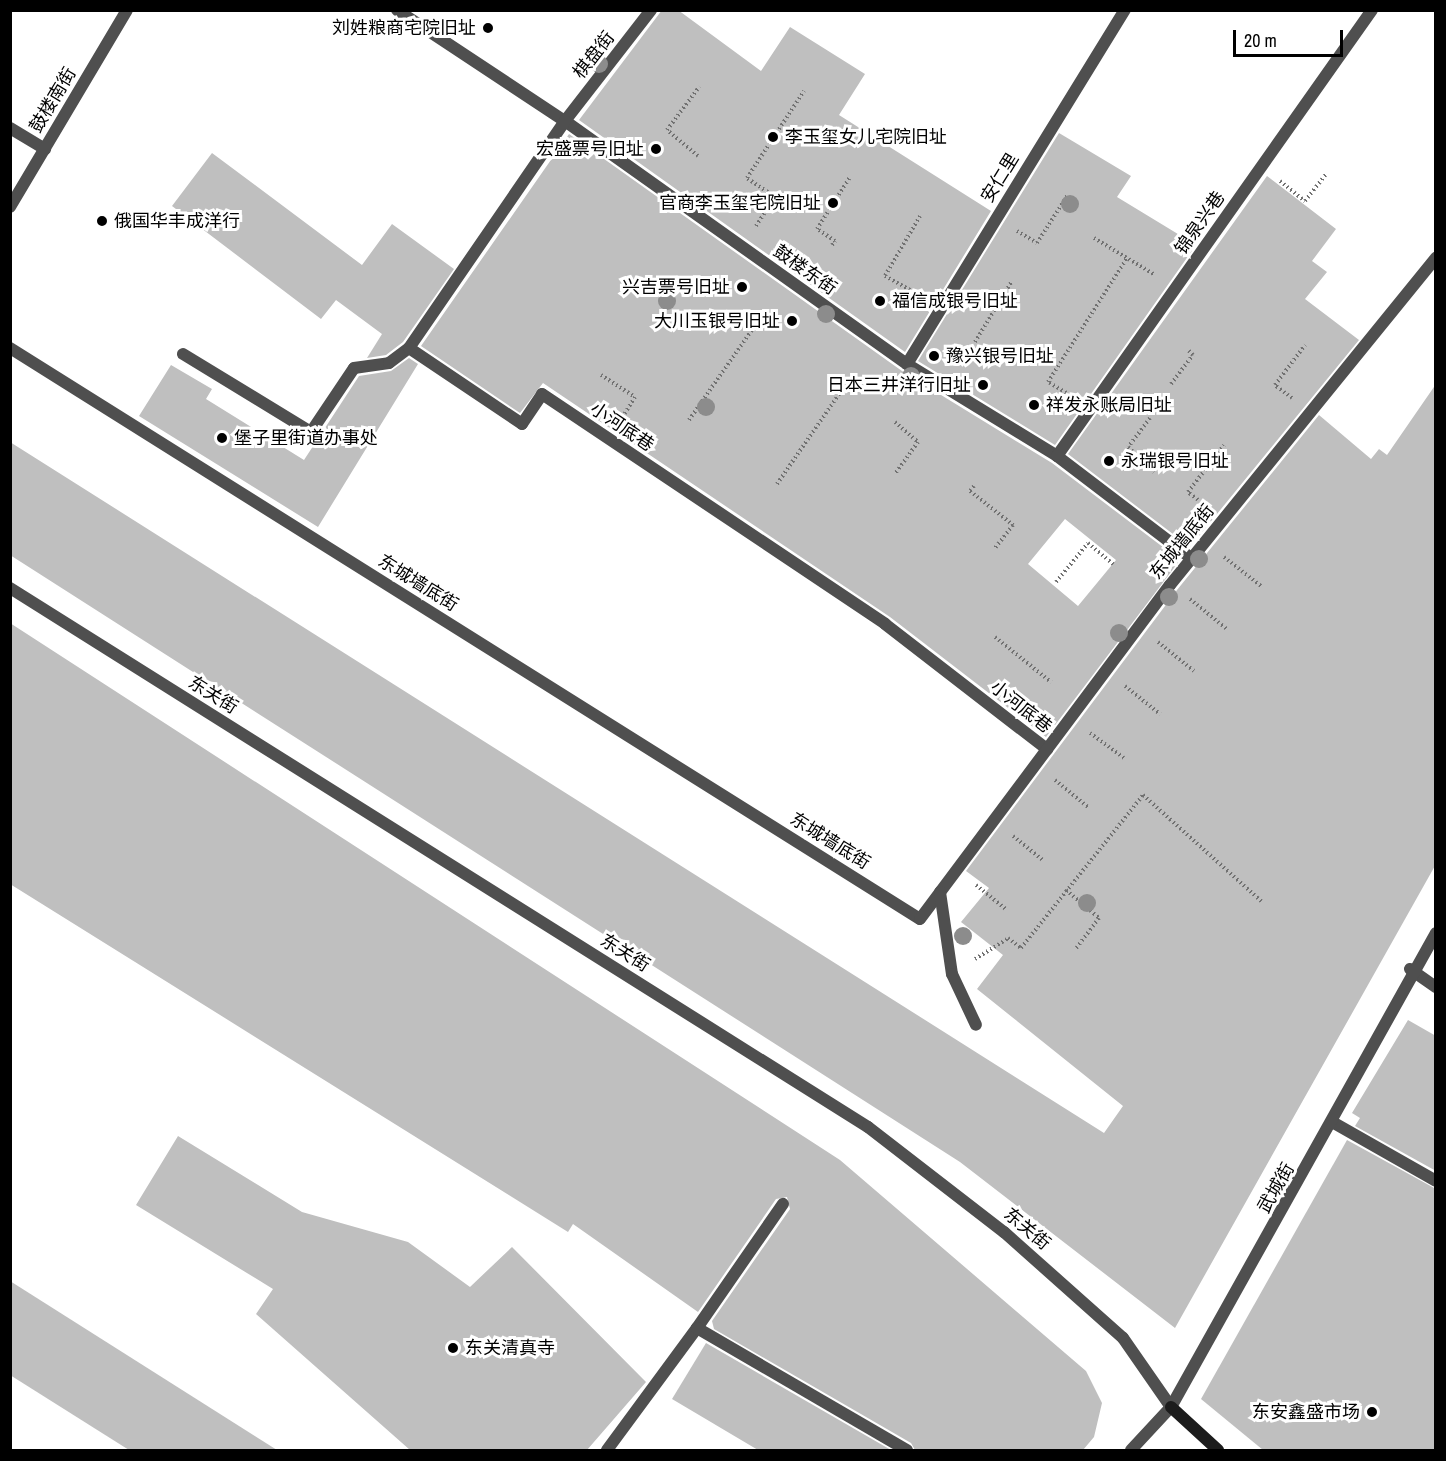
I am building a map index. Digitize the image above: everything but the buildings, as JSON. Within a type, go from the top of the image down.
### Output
[{"type":"street","name":"鼓楼南街","points":[[10,207],[126,10]]},
{"type":"street","name":"鼓楼东街","points":[[397,10],[565,121],[907,364],[1057,456],[1192,559]]},
{"type":"street","name":"棋盘街","points":[[565,121],[651,10]]},
{"type":"street","name":"安仁里","points":[[907,364],[1125,10]]},
{"type":"street","name":"锦泉兴巷","points":[[1057,456],[1372,10]]},
{"type":"street","points":[[183,354],[311,432],[354,368],[389,363],[409,348],[565,121]]},
{"type":"street","points":[[10,128],[45,149]]},
{"type":"street","name":"东城墙底街","points":[[10,348],[920,919],[1170,585],[1436,258]]},
{"type":"street","name":"小河底巷","points":[[409,348],[522,424],[542,394],[607,440],[885,624],[1047,750]]},
{"type":"street","name":"东关街","points":[[10,588],[868,1127],[1004,1232],[1123,1338],[1171,1407]]},
{"type":"street","points":[[940,892],[952,974],[976,1025]]},
{"type":"street","name":"武城街","points":[[1131,1450],[1171,1407],[1334,1123],[1410,969],[1436,933]]},
{"type":"street","points":[[1410,969],[1436,987]]},
{"type":"street","points":[[1334,1123],[1436,1181]]},
{"type":"street","points":[[607,1450],[697,1328],[783,1204]]},
{"type":"street","points":[[697,1328],[907,1450]]},
{"type":"street","points":[[1171,1407],[1218,1450]]},
{"type":"path","points":[[698,156],[667,130],[699,87]]},
{"type":"path","points":[[753,231],[775,197],[747,178],[804,91]]},
{"type":"path","points":[[1261,167],[1305,201],[1326,174]]},
{"type":"path","points":[[832,245],[835,241],[817,228],[850,177]]},
{"type":"path","points":[[997,218],[1037,243],[1067,196]]},
{"type":"path","points":[[920,216],[885,276],[930,302]]},
{"type":"path","points":[[1094,238],[1165,281]]},
{"type":"path","points":[[1081,402],[1048,382],[1127,258]]},
{"type":"path","points":[[975,342],[1012,281]]},
{"type":"path","points":[[689,420],[756,324]]},
{"type":"path","points":[[1305,345],[1275,385],[1310,413]]},
{"type":"path","points":[[1171,384],[1193,355],[1189,351]]},
{"type":"path","points":[[601,375],[635,397],[607,440]]},
{"type":"path","points":[[777,484],[844,387]]},
{"type":"path","points":[[1150,418],[1128,447],[1154,472]]},
{"type":"path","points":[[895,423],[918,442],[895,474]]},
{"type":"path","points":[[1223,520],[1188,492],[1224,446]]},
{"type":"path","points":[[974,486],[970,492],[1013,525],[994,549]]},
{"type":"path","points":[[1205,542],[1261,586]]},
{"type":"path","points":[[1056,582],[1088,543],[1113,564]]},
{"type":"path","points":[[1170,585],[1228,630]]},
{"type":"path","points":[[1138,627],[1194,671]]},
{"type":"path","points":[[995,637],[1051,682]]},
{"type":"path","points":[[1105,671],[1160,714]]},
{"type":"path","points":[[1071,717],[1124,758]]},
{"type":"path","points":[[1035,764],[1088,807]]},
{"type":"path","points":[[952,974],[1008,938],[1021,948],[1143,795],[1261,901]]},
{"type":"path","points":[[993,820],[1044,860]]},
{"type":"path","points":[[957,870],[1006,909]]},
{"type":"path","points":[[1066,890],[1100,918],[1076,949]]},
{"type":"place","name":"刘姓粮商宅院旧址","points":[[488,28]]},
{"type":"place","name":"李玉玺女儿宅院旧址","points":[[773,137]]},
{"type":"place","name":"宏盛票号旧址","points":[[656,149]]},
{"type":"place","name":"官商李玉玺宅院旧址","points":[[833,203]]},
{"type":"place","name":"俄国华丰成洋行","points":[[102,221]]},
{"type":"place","name":"兴吉票号旧址","points":[[742,287]]},
{"type":"place","name":"福信成银号旧址","points":[[880,301]]},
{"type":"place","name":"大川玉银号旧址","points":[[792,321]]},
{"type":"place","name":"豫兴银号旧址","points":[[934,356]]},
{"type":"place","name":"日本三井洋行旧址","points":[[983,385]]},
{"type":"place","name":"祥发永账局旧址","points":[[1034,405]]},
{"type":"place","name":"堡子里街道办事处","points":[[222,438]]},
{"type":"place","name":"永瑞银号旧址","points":[[1109,461]]},
{"type":"place","name":"东关清真寺","points":[[453,1348]]},
{"type":"place","name":"东安鑫盛市场","points":[[1372,1412]]}]
